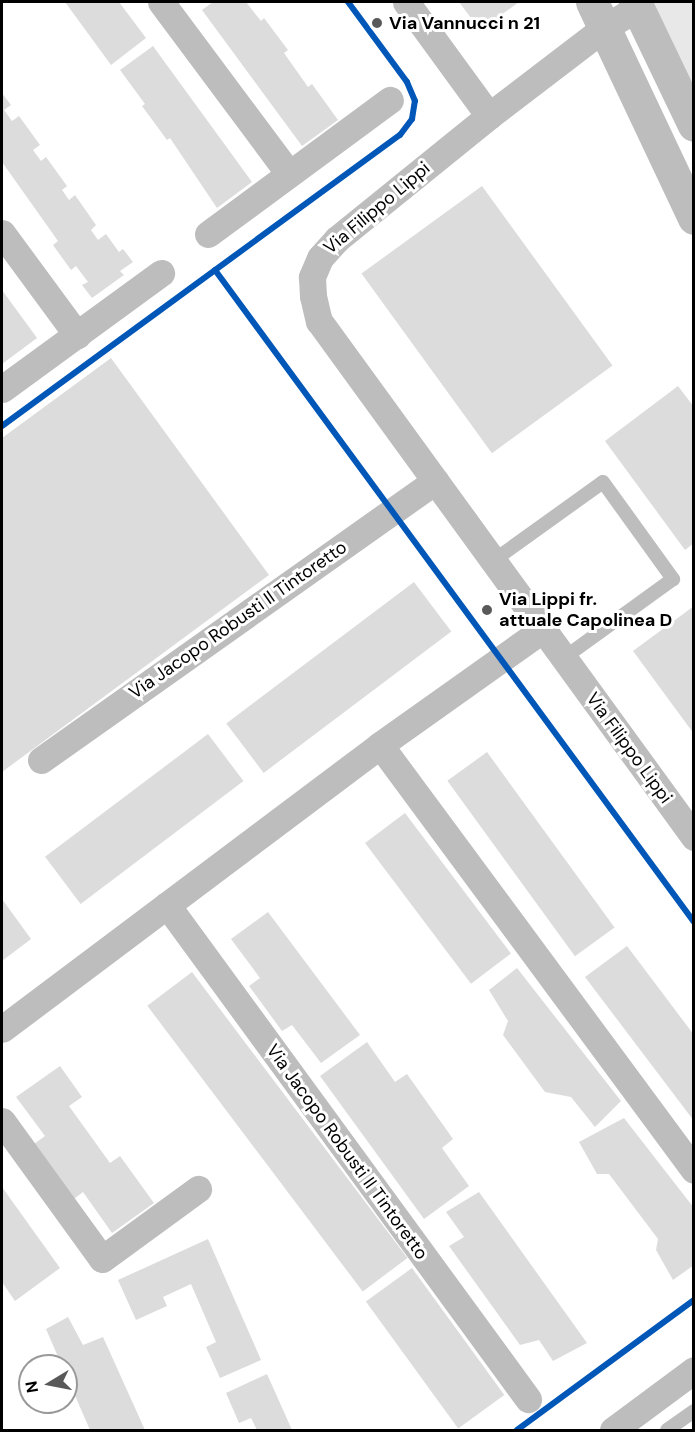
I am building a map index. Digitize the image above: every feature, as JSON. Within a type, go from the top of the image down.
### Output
[{"type":"street","points":[[161,2],[289,174]]},
{"type":"street","points":[[406,2],[489,116]]},
{"type":"street","points":[[636,4],[693,125]]},
{"type":"street","name":"Via Filippo Lippi","points":[[636,4],[598,15],[489,116],[337,239],[320,258],[312,278],[313,296],[319,321],[693,837]]},
{"type":"street","points":[[598,15],[693,218]]},
{"type":"street","points":[[208,234],[390,100]]},
{"type":"street","points":[[2,232],[76,335]]},
{"type":"street","points":[[2,389],[161,273]]},
{"type":"street","name":"Via Jacopo Robusti Il Tintoretto","points":[[41,760],[435,481]]},
{"type":"street","points":[[2,1029],[380,745],[543,629]]},
{"type":"street","points":[[380,745],[693,1170]]},
{"type":"street","name":"Via Jacopo Robusti Il Tintoretto","points":[[167,905],[528,1399]]},
{"type":"street","points":[[2,1121],[102,1259],[198,1189]]},
{"type":"street","points":[[614,1431],[693,1370]]},
{"type":"lane","points":[[493,561],[603,482],[673,579],[564,658]]},
{"type":"lane","points":[[667,1431],[693,1411]]},
{"type":"shaded area","points":[[653,2],[693,2],[693,87]]},
{"type":"building","points":[[65,2],[119,2],[146,38],[111,65]]},
{"type":"building","points":[[213,2],[246,2],[261,21],[264,18],[288,50],[284,53],[308,87],[312,84],[338,120],[302,146],[202,10]]},
{"type":"building","points":[[459,2],[519,2],[480,30]]},
{"type":"building","points":[[153,46],[252,182],[217,208],[170,138],[167,140],[142,106],[145,104],[120,70]]},
{"type":"building","points":[[2,93],[11,105],[4,110],[12,121],[19,116],[40,145],[33,150],[41,161],[46,157],[67,186],[62,190],[69,200],[75,195],[96,225],[91,230],[98,240],[106,234],[119,252],[123,249],[133,262],[120,271],[124,275],[92,298],[82,285],[88,282],[76,266],[71,270],[53,245],[58,241],[2,162]]},
{"type":"building","points":[[482,186],[612,366],[492,453],[361,274]]},
{"type":"building","points":[[2,290],[37,338],[2,364]]},
{"type":"building","points":[[111,358],[269,575],[2,772],[2,438]]},
{"type":"building","points":[[678,386],[694,407],[694,543],[685,550],[605,441]]},
{"type":"building","points":[[414,582],[451,632],[264,773],[226,723]]},
{"type":"building","points":[[694,606],[694,734],[633,651]]},
{"type":"building","points":[[208,734],[244,781],[81,904],[45,857]]},
{"type":"building","points":[[487,752],[615,928],[575,956],[447,781]]},
{"type":"building","points":[[405,813],[511,954],[471,984],[365,843]]},
{"type":"building","points":[[2,899],[31,939],[2,961]]},
{"type":"building","points":[[268,912],[360,1035],[321,1063],[292,1025],[282,1031],[249,986],[260,978],[231,939]]},
{"type":"building","points":[[627,946],[694,1035],[694,1121],[585,977]]},
{"type":"building","points":[[517,968],[621,1101],[595,1127],[571,1097],[545,1092],[503,1035],[508,1021],[489,990]]},
{"type":"building","points":[[192,972],[407,1258],[363,1292],[147,1006]]},
{"type":"building","points":[[367,1042],[395,1082],[407,1074],[453,1139],[442,1148],[469,1186],[424,1219],[320,1076]]},
{"type":"building","points":[[60,1066],[82,1097],[69,1106],[110,1163],[120,1156],[154,1203],[112,1233],[83,1192],[74,1199],[34,1144],[45,1136],[16,1097]]},
{"type":"building","points":[[624,1118],[694,1208],[694,1265],[673,1280],[656,1250],[658,1239],[609,1174],[597,1174],[579,1142]]},
{"type":"building","points":[[2,1187],[60,1268],[15,1301],[2,1282]]},
{"type":"building","points":[[479,1192],[587,1343],[553,1361],[539,1340],[520,1345],[449,1246],[464,1237],[446,1212]]},
{"type":"building","points":[[208,1239],[261,1360],[220,1378],[206,1347],[216,1342],[191,1284],[163,1297],[167,1306],[136,1320],[118,1280]]},
{"type":"building","points":[[412,1268],[504,1395],[458,1429],[366,1302]]},
{"type":"building","points":[[68,1317],[83,1345],[103,1337],[145,1430],[90,1430],[78,1402],[78,1354],[57,1354],[46,1329]]},
{"type":"building","points":[[267,1374],[292,1430],[257,1430],[251,1418],[239,1423],[226,1393]]},
{"type":"cycle path","points":[[2,426],[400,135],[412,119],[415,101],[407,82],[348,2]]},
{"type":"cycle path","points":[[215,270],[694,922]]},
{"type":"cycle path","points":[[517,1430],[694,1300]]},
{"type":"place","name":"Via Vannucci n 21","points":[[377,23]]},
{"type":"place","name":"Via Lippi fr. attuale Capolinea D","points":[[487,610]]}]
